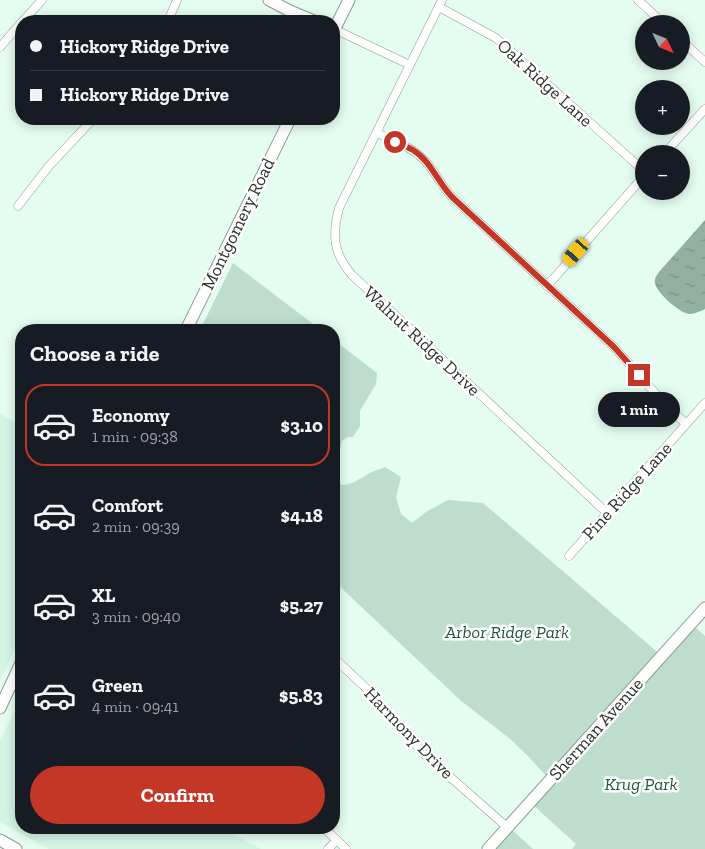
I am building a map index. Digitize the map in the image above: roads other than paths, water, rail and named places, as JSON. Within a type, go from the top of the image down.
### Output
[{"type":"street","points":[[28,15],[42,0]]},
{"type":"street","points":[[171,15],[177,0]]},
{"type":"street","points":[[269,0],[300,15]]},
{"type":"street","points":[[340,18],[349,0]]},
{"type":"street","points":[[638,0],[654,15]]},
{"type":"street","name":"Walnut Ridge Drive","points":[[441,4],[339,208],[335,235],[338,254],[352,275],[607,513]]},
{"type":"street","name":"Oak Ridge Lane","points":[[441,4],[496,38],[635,163]]},
{"type":"street","points":[[0,46],[15,30]]},
{"type":"street","points":[[340,33],[410,65]]},
{"type":"street","points":[[690,48],[705,62]]},
{"type":"street","points":[[672,145],[705,109]]},
{"type":"street","points":[[18,206],[50,166],[88,125]]},
{"type":"street","name":"Montgomery Road","points":[[189,324],[287,125]]},
{"type":"street","points":[[377,133],[414,151],[422,157],[452,197],[614,347],[664,403],[686,424]]},
{"type":"street","points":[[547,286],[635,186]]},
{"type":"street","name":"Pine Ridge Lane","points":[[569,556],[705,403]]},
{"type":"street","name":"Sherman Avenue","points":[[488,849],[705,608]]},
{"type":"street","name":"Harmony Drive","points":[[340,664],[367,689],[424,754],[507,828]]},
{"type":"street","points":[[0,708],[15,676]]},
{"type":"street","points":[[330,834],[346,849]]},
{"type":"street","points":[[0,840],[16,849]]},
{"type":"street","points":[[328,849],[337,840]]},
{"type":"water","points":[[705,220],[705,309],[690,314],[675,307],[664,297],[656,287],[655,280],[659,272]]},
{"type":"park label","name":"Arbor Ridge Park","points":[[507,632]]},
{"type":"park label","name":"Krug Park","points":[[641,784]]}]
